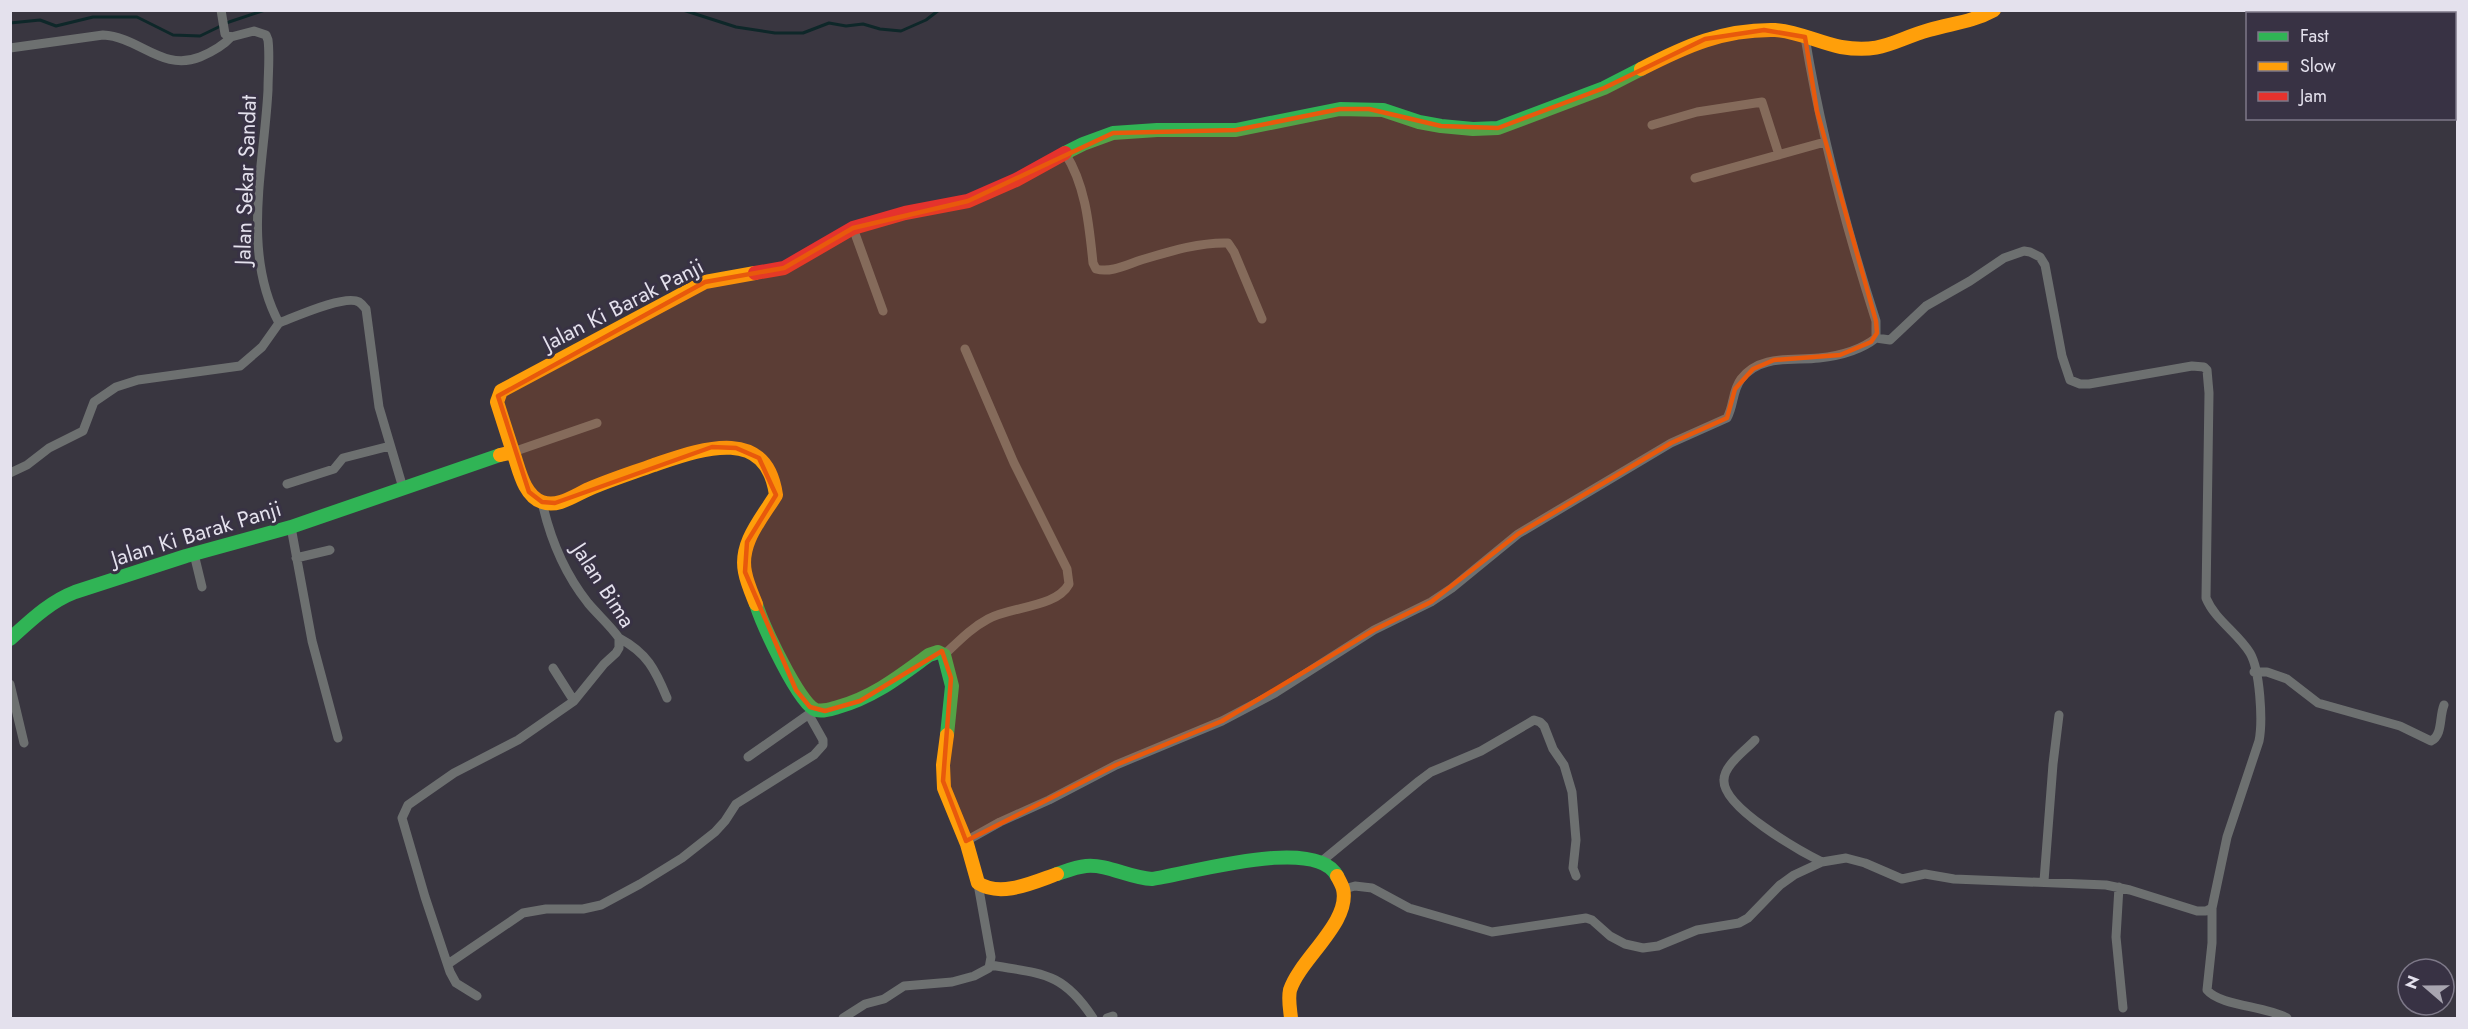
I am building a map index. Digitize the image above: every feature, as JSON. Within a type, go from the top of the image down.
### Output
[{"type":"street","name":"Jalan Ki Barak Panji","points":[[10,639],[40,612],[60,598],[194,554],[291,527],[513,452],[497,402],[501,391],[705,282],[784,268],[853,228],[905,213],[968,201],[1016,180],[1083,144],[1113,133],[1147,130],[1236,130],[1341,109],[1383,110],[1419,122],[1441,126],[1473,129],[1498,128],[1604,88],[1705,39],[1741,31],[1778,30],[1842,47],[1872,50],[1892,45],[1928,30],[1976,20],[1994,10]]},
{"type":"street","points":[[10,48],[103,34],[117,36],[161,58],[187,62],[222,47],[228,35],[221,14]]},
{"type":"street","name":"Jalan Sekar Sandat","points":[[228,35],[254,32],[266,35],[268,40],[268,80],[259,194],[258,261],[261,278],[279,323]]},
{"type":"street","points":[[1805,37],[1817,111],[1845,219],[1876,321],[1876,338]]},
{"type":"street","points":[[1652,125],[1697,112],[1762,102],[1779,155]]},
{"type":"street","points":[[1695,178],[1825,142]]},
{"type":"street","points":[[1065,153],[1078,174],[1082,187],[1093,263],[1096,269],[1102,271],[1172,251],[1228,243],[1234,252],[1262,319]]},
{"type":"street","points":[[853,228],[883,311]]},
{"type":"street","points":[[966,841],[1116,765],[1222,721],[1275,693],[1374,630],[1431,602],[1452,588],[1518,534],[1671,443],[1727,418],[1732,410],[1735,389],[1741,379],[1753,369],[1774,360],[1816,359],[1840,355],[1876,338],[1890,339],[1926,306],[2004,258],[2024,251],[2035,253],[2045,265],[2062,356],[2070,380],[2080,384],[2089,384],[2192,366],[2204,367],[2208,375],[2206,598],[2212,609],[2250,654],[2262,724],[2259,741],[2227,837],[2212,908],[2212,943],[2207,990],[2218,998],[2276,1012],[2287,1018]]},
{"type":"street","points":[[10,473],[27,465],[49,448],[83,431],[94,402],[116,387],[138,380],[240,366],[251,358],[279,323],[350,300],[359,302],[366,309],[375,391],[403,488]]},
{"type":"street","points":[[944,655],[988,618],[1017,608],[1050,601],[1064,591],[1069,584],[1067,569],[1014,463],[965,349]]},
{"type":"street","points":[[477,996],[456,983],[448,964],[523,913],[546,909],[583,909],[601,905],[640,884],[681,858],[721,826],[736,804],[814,755],[820,749],[823,740],[812,713],[796,690],[754,600],[745,573],[744,558],[747,542],[776,495],[772,479],[759,458],[736,448],[712,447],[625,475],[555,503],[542,502],[529,492],[513,452],[597,423]]},
{"type":"street","points":[[288,484],[334,469],[343,458],[390,446]]},
{"type":"street","name":"Jalan Bima","points":[[448,964],[403,823],[403,812],[408,805],[454,773],[518,740],[574,701],[619,648],[619,638],[586,600],[549,533],[542,502]]},
{"type":"street","points":[[291,527],[312,641],[338,738]]},
{"type":"street","points":[[296,558],[330,550]]},
{"type":"street","points":[[194,554],[202,588]]},
{"type":"street","points":[[619,638],[645,656],[658,675],[667,698]]},
{"type":"street","points":[[748,757],[812,713],[833,710],[876,693],[929,655],[938,652],[944,655],[950,672],[951,719],[943,781],[951,809],[966,841],[978,884],[990,965],[989,968],[974,976],[952,982],[904,986],[884,999],[865,1004],[843,1018]]},
{"type":"street","points":[[553,668],[574,701]]},
{"type":"street","points":[[2254,672],[2267,672],[2287,679],[2318,703],[2400,726],[2431,741],[2436,739],[2439,733],[2444,705]]},
{"type":"street","points":[[10,684],[24,742]]},
{"type":"street","points":[[2044,881],[2059,716]]},
{"type":"street","points":[[1322,861],[1425,777],[1481,751],[1534,720],[1544,726],[1570,781],[1575,820],[1573,868],[1576,876]]},
{"type":"street","points":[[1755,740],[1727,772],[1724,779],[1725,790],[1759,823],[1784,842],[1822,862]]},
{"type":"street","points":[[978,884],[995,890],[1087,866],[1104,866],[1146,879],[1190,873],[1255,858],[1299,858],[1322,861],[1335,871],[1344,889],[1338,915],[1293,984],[1289,1000],[1291,1018]]},
{"type":"street","points":[[1344,889],[1355,886],[1372,888],[1409,908],[1492,932],[1577,919],[1592,920],[1617,940],[1643,948],[1658,946],[1697,930],[1731,926],[1744,921],[1780,885],[1794,875],[1822,862],[1853,859],[1902,879],[1924,874],[1954,879],[2044,881],[2119,887],[2197,911],[2212,908]]},
{"type":"street","points":[[2119,887],[2116,937],[2123,1008]]},
{"type":"street","points":[[990,965],[1046,975],[1074,992],[1093,1018]]},
{"type":"highlighted area","points":[[1764,30],[1805,37],[1817,111],[1876,321],[1877,333],[1871,342],[1840,355],[1774,360],[1753,369],[1735,389],[1727,418],[1671,443],[1518,534],[1431,602],[1374,630],[1222,721],[1116,765],[966,841],[943,781],[951,678],[942,651],[860,701],[825,711],[810,707],[796,690],[745,572],[747,542],[776,495],[759,458],[736,448],[712,447],[555,503],[542,502],[529,492],[498,396],[705,282],[784,268],[853,228],[968,201],[1113,133],[1236,130],[1340,109],[1369,109],[1441,126],[1498,128],[1604,88],[1705,39]]},
{"type":"waterway","points":[[10,23],[40,20],[56,26],[93,17],[137,17],[173,35],[200,36],[229,22],[265,10]]},
{"type":"waterway","points":[[683,10],[736,27],[775,33],[803,33],[829,23],[846,26],[863,24],[880,29],[901,31],[926,20],[939,10]]},
{"type":"traffic: fast","points":[[1065,153],[1113,133],[1157,130],[1236,130],[1340,109],[1383,110],[1419,122],[1441,126],[1473,129],[1498,128],[1604,88],[1641,69]]},
{"type":"traffic: fast","points":[[10,639],[48,607],[75,592],[186,556],[291,527],[500,455]]},
{"type":"traffic: fast","points":[[756,604],[773,645],[791,679],[800,694],[816,710],[830,709],[863,698],[929,655],[938,652],[944,655],[952,686],[947,735]]},
{"type":"traffic: fast","points":[[1057,874],[1079,867],[1094,866],[1152,879],[1250,860],[1304,858],[1325,864],[1337,876]]},
{"type":"traffic: slow","points":[[1641,69],[1689,46],[1738,32],[1783,31],[1841,47],[1867,49],[1970,20],[1994,10]]},
{"type":"traffic: slow","points":[[500,455],[513,452],[497,402],[501,391],[705,282],[755,273]]},
{"type":"traffic: slow","points":[[513,452],[530,493],[542,502],[548,503],[566,500],[597,486],[691,453],[728,448],[745,450],[759,458],[770,473],[776,495],[753,531],[745,551],[745,572],[756,604]]},
{"type":"traffic: slow","points":[[947,735],[943,765],[944,788],[967,844],[978,883],[987,887],[1007,889],[1057,874]]},
{"type":"traffic: slow","points":[[1291,1018],[1289,993],[1295,978],[1340,914],[1343,889],[1337,876]]},
{"type":"traffic: jam","points":[[755,273],[784,268],[853,228],[905,213],[968,201],[1016,180],[1065,153]]}]
